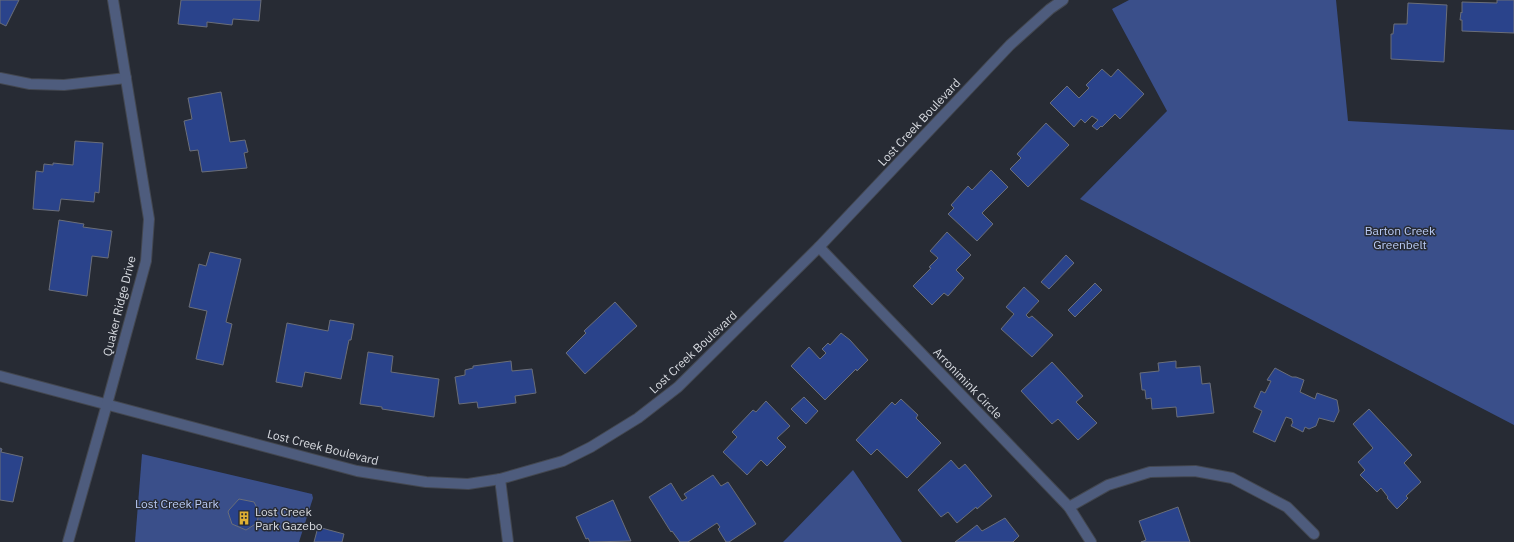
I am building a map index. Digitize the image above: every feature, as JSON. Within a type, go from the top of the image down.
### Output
[{"type":"street","name":"Quaker Ridge Drive","points":[[68,542],[146,261],[149,219],[113,0]]},
{"type":"street","name":"Lost Creek Boulevard","points":[[0,376],[357,471],[426,482],[468,484],[500,479],[563,461],[591,447],[638,418],[678,387],[819,247],[1010,45],[1050,9],[1063,0]]},
{"type":"street","points":[[0,78],[30,84],[64,85],[126,78]]},
{"type":"street","name":"Arronimink Circle","points":[[819,247],[1069,507],[1091,542]]},
{"type":"street","points":[[1069,507],[1108,485],[1150,472],[1195,471],[1232,478],[1287,507],[1314,534]]},
{"type":"street","points":[[500,479],[508,542]]},
{"type":"green space","name":"Barton Creek Greenbelt","points":[[1129,0],[1336,0],[1348,121],[1514,130],[1514,425],[1080,199],[1167,111],[1112,9]]},
{"type":"green space","name":"Lost Creek Park","points":[[142,454],[312,494],[313,498],[299,542],[135,542]]},
{"type":"green space","points":[[853,470],[902,542],[783,542],[791,534]]},
{"type":"building","points":[[0,0],[19,0],[6,26],[0,23]]},
{"type":"building","points":[[181,0],[261,0],[259,21],[233,19],[232,25],[207,22],[207,27],[178,24]]},
{"type":"building","points":[[1497,0],[1514,0],[1514,33],[1462,31],[1462,20],[1460,20],[1461,12],[1462,13],[1462,2],[1497,3]]},
{"type":"building","points":[[1408,3],[1447,5],[1444,62],[1391,59],[1391,34],[1393,34],[1394,24],[1407,24]]},
{"type":"building","points":[[1102,69],[1111,77],[1118,69],[1144,94],[1120,119],[1115,114],[1097,130],[1092,126],[1098,120],[1092,116],[1085,123],[1081,119],[1074,127],[1050,103],[1067,86],[1079,98],[1089,88],[1086,85]]},
{"type":"building","points":[[221,92],[230,142],[245,140],[248,152],[244,153],[247,168],[202,172],[198,150],[190,151],[184,121],[192,119],[188,98]]},
{"type":"building","points":[[1046,123],[1069,145],[1028,187],[1010,169],[1021,158],[1017,154]]},
{"type":"building","points":[[75,141],[103,143],[99,193],[95,192],[94,202],[61,199],[59,211],[33,209],[36,171],[43,172],[44,164],[53,165],[53,163],[73,165]]},
{"type":"building","points":[[991,170],[1008,187],[982,213],[993,224],[977,241],[948,214],[954,208],[951,205],[968,186],[972,190]]},
{"type":"building","points":[[59,220],[84,224],[83,227],[112,231],[108,258],[92,256],[87,296],[49,290]]},
{"type":"building","points":[[947,232],[971,255],[956,270],[964,278],[948,296],[944,293],[932,305],[913,286],[931,268],[929,267],[938,258],[930,251]]},
{"type":"building","points":[[210,252],[241,259],[226,322],[232,324],[223,365],[196,359],[207,311],[189,307],[199,264],[206,266]]},
{"type":"building","points":[[1066,255],[1074,263],[1049,289],[1041,282]]},
{"type":"building","points":[[1095,283],[1102,290],[1075,317],[1068,310]]},
{"type":"building","points":[[1024,287],[1039,301],[1026,315],[1029,318],[1032,316],[1053,335],[1032,357],[1001,329],[1014,314],[1006,307]]},
{"type":"building","points":[[615,302],[637,326],[585,374],[566,353],[586,333],[584,331]]},
{"type":"building","points":[[330,320],[354,324],[341,379],[305,372],[302,387],[276,382],[287,323],[328,331]]},
{"type":"building","points":[[841,333],[850,340],[868,360],[857,371],[856,369],[825,400],[791,366],[809,347],[820,359],[826,353],[822,349],[828,343],[830,345]]},
{"type":"building","points":[[368,352],[393,356],[391,372],[439,379],[434,417],[360,404]]},
{"type":"building","points":[[511,361],[512,371],[532,369],[536,393],[515,396],[516,403],[478,408],[477,402],[459,404],[455,377],[465,375],[465,370],[473,368],[473,366]]},
{"type":"building","points":[[1176,361],[1176,368],[1200,366],[1202,384],[1210,383],[1214,413],[1177,417],[1176,407],[1152,409],[1151,398],[1146,399],[1145,390],[1142,390],[1140,373],[1159,371],[1158,363]]},
{"type":"building","points":[[1052,362],[1083,396],[1076,402],[1097,423],[1078,440],[1058,419],[1052,424],[1021,391]]},
{"type":"building","points":[[1275,368],[1292,377],[1304,380],[1300,392],[1315,399],[1317,393],[1337,400],[1339,411],[1334,422],[1319,418],[1316,426],[1309,429],[1305,427],[1303,432],[1291,426],[1293,422],[1292,419],[1286,417],[1275,442],[1253,432],[1262,411],[1254,407],[1261,391],[1265,393],[1271,381],[1267,380]]},
{"type":"building","points":[[804,397],[818,411],[806,424],[791,409]]},
{"type":"building","points":[[901,399],[918,415],[916,418],[941,443],[907,478],[877,449],[871,455],[856,440],[892,402],[895,405]]},
{"type":"building","points":[[766,401],[790,426],[777,438],[786,447],[767,466],[761,460],[747,475],[723,452],[737,437],[732,432],[753,410],[756,412]]},
{"type":"building","points":[[1369,409],[1412,455],[1404,463],[1421,482],[1406,496],[1408,498],[1397,509],[1387,498],[1388,497],[1381,488],[1377,492],[1360,475],[1365,470],[1358,462],[1373,448],[1353,424]]},
{"type":"building","points":[[0,448],[2,449],[1,452],[23,457],[13,502],[0,500]]},
{"type":"building","points":[[951,460],[959,469],[965,464],[992,496],[957,523],[948,512],[941,517],[918,490]]},
{"type":"building","points":[[713,475],[721,486],[728,482],[756,524],[729,542],[726,542],[718,529],[720,527],[717,523],[688,542],[680,542],[672,531],[671,532],[649,497],[671,483],[682,501],[687,498],[684,494]]},
{"type":"building","name":"Lost Creek Park Gazebo","points":[[239,499],[254,502],[259,512],[257,523],[246,530],[232,524],[228,512]]},
{"type":"building","points":[[613,500],[631,541],[590,542],[588,538],[586,539],[576,517]]},
{"type":"building","points":[[1178,507],[1190,542],[1141,542],[1146,540],[1139,521]]},
{"type":"building","points":[[1005,518],[1019,536],[1013,542],[955,542],[977,525],[982,531]]},
{"type":"building","points":[[318,527],[344,534],[342,542],[314,542]]},
{"type":"place","name":"Lost Creek Park Gazebo","points":[[244,518]]}]
